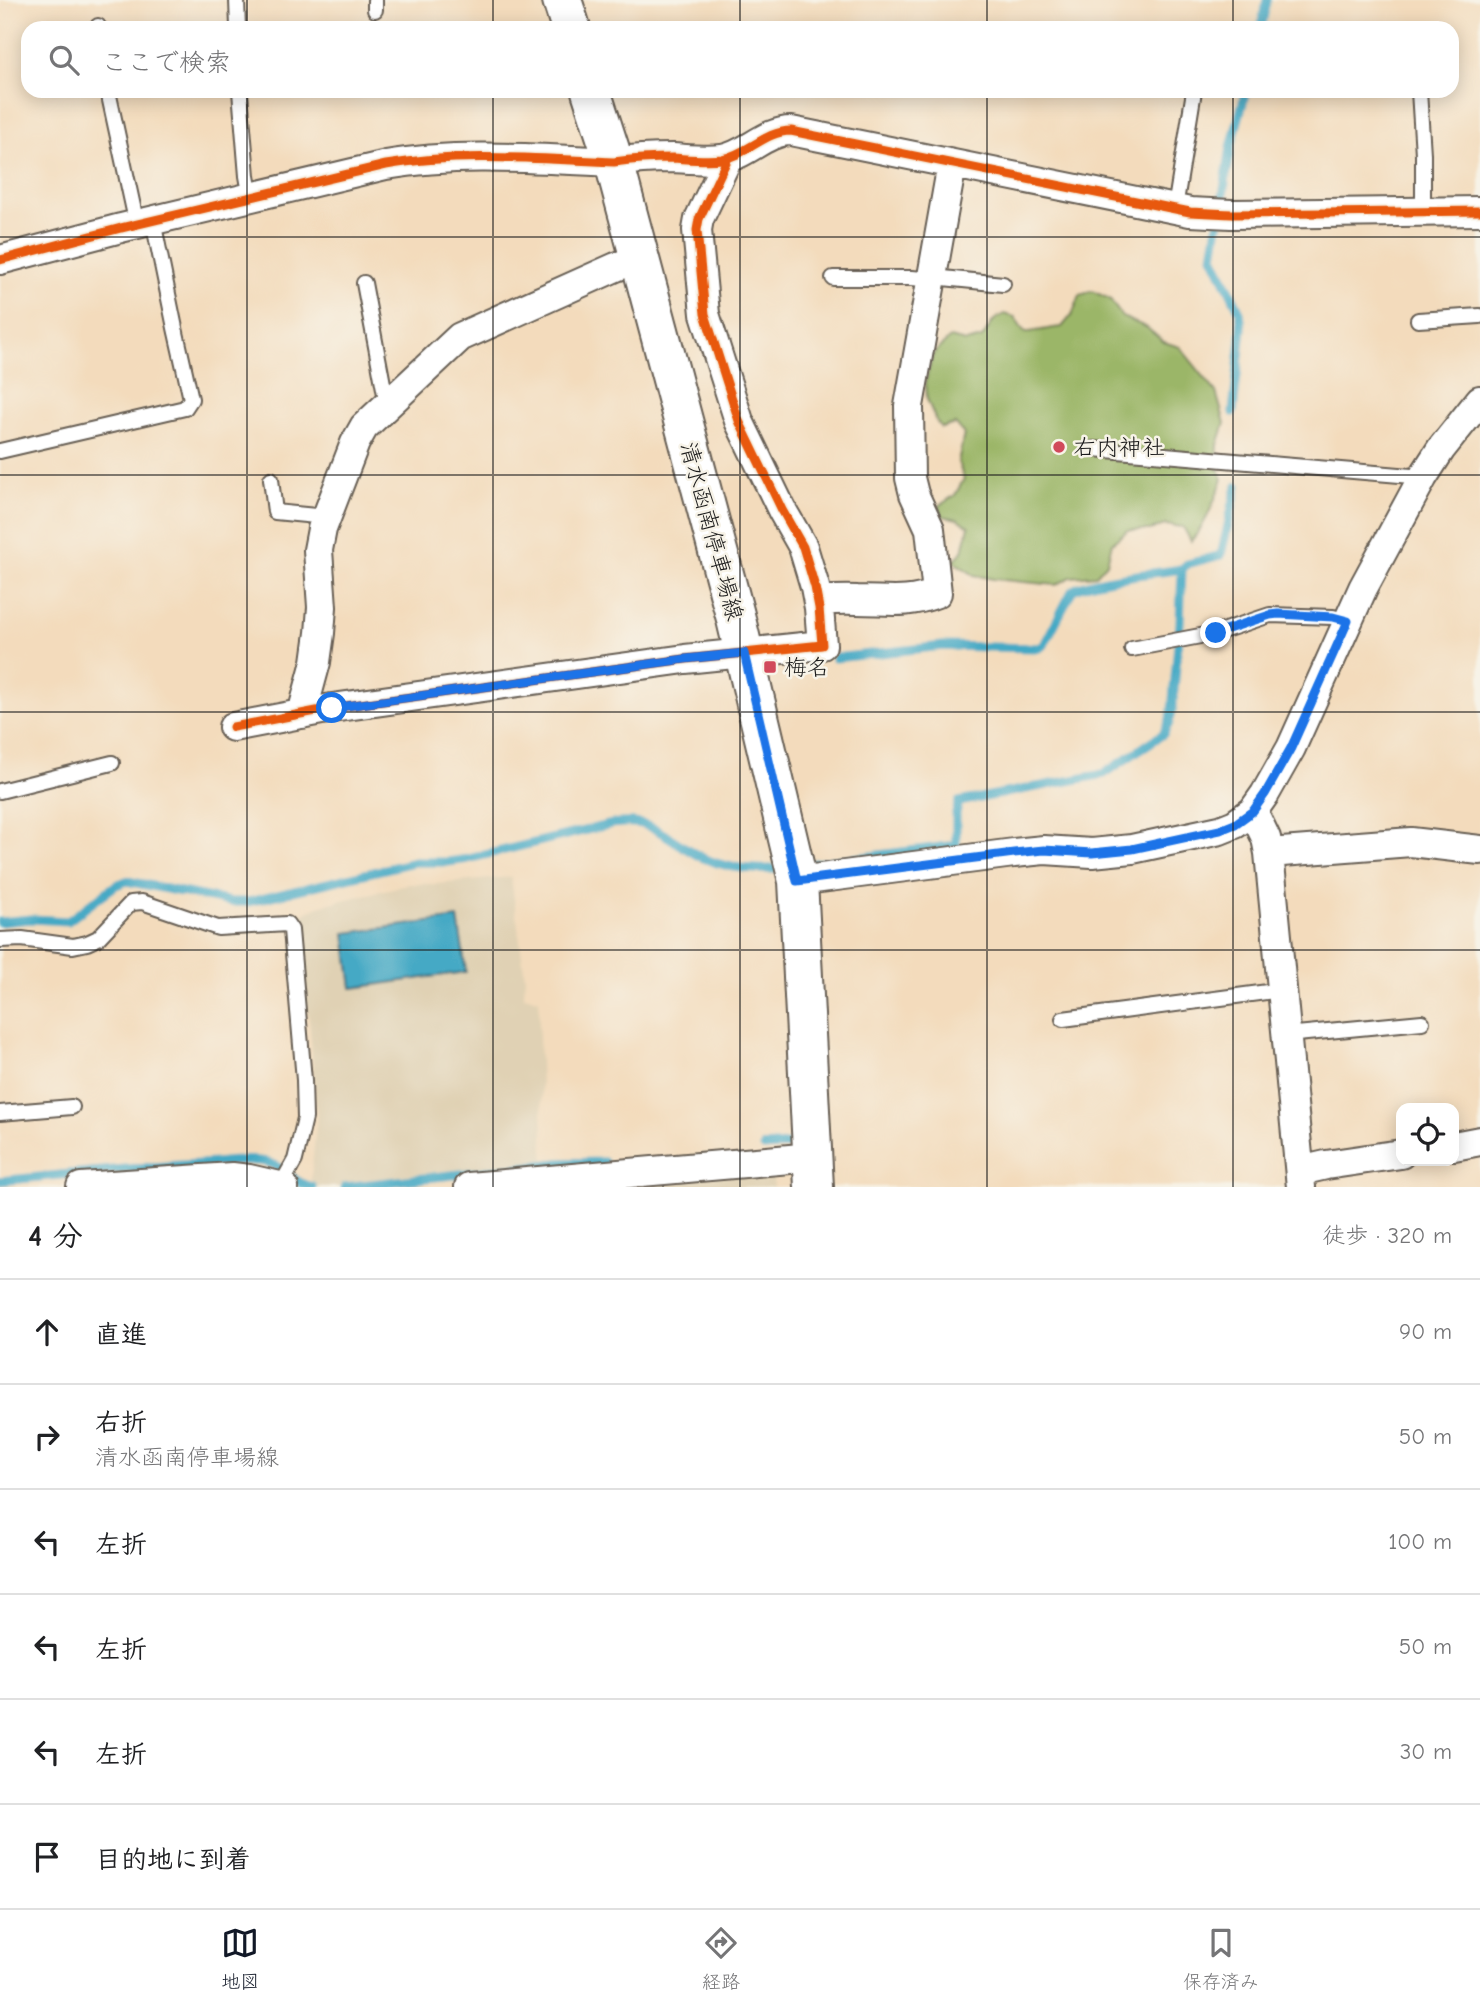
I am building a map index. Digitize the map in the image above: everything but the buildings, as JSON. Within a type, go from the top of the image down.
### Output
[{"type":"main road","points":[[562,0],[569,21]]},
{"type":"main road","name":"清水函南停車場線","points":[[593,98],[614,162],[744,653],[797,881],[814,1172]]},
{"type":"street","points":[[0,260],[413,160],[709,160],[739,154],[776,132],[791,131],[1190,212],[1231,214],[1480,211]]},
{"type":"street","points":[[233,727],[332,708],[685,659],[822,645],[818,601],[803,547],[739,421],[705,314],[697,230],[703,210],[727,158]]},
{"type":"street","points":[[818,601],[901,602],[937,593],[929,529],[910,478],[910,394],[952,164]]},
{"type":"street","points":[[302,714],[316,662],[320,633],[318,550],[322,529],[355,443],[364,427],[460,337],[640,258]]},
{"type":"street","points":[[797,881],[1044,850],[1092,853],[1132,849],[1220,830],[1235,824],[1253,811],[1265,794],[1291,748],[1363,588],[1423,477],[1441,449],[1480,400]]},
{"type":"street","points":[[1253,811],[1266,838],[1269,853],[1301,1179],[1326,1165],[1396,1155]]},
{"type":"street","points":[[1269,853],[1411,842],[1480,850]]},
{"type":"street","points":[[1459,1145],[1480,1141]]},
{"type":"street","points":[[469,1187],[814,1172]]},
{"type":"street","points":[[81,1187],[232,1177],[284,1184]]},
{"type":"lane","points":[[237,0],[238,21]]},
{"type":"lane","points":[[0,451],[185,408],[191,399],[110,98]]},
{"type":"lane","points":[[241,98],[251,198]]},
{"type":"lane","points":[[1175,208],[1193,98]]},
{"type":"lane","points":[[1419,98],[1423,211]]},
{"type":"lane","points":[[833,278],[912,278],[1003,284]]},
{"type":"lane","points":[[364,283],[387,405]]},
{"type":"lane","points":[[1418,320],[1480,316]]},
{"type":"lane","points":[[1094,449],[1423,477]]},
{"type":"lane","points":[[271,479],[275,512],[326,517]]},
{"type":"lane","points":[[1132,649],[1230,630],[1270,615],[1333,617],[1348,621]]},
{"type":"lane","points":[[0,791],[113,763]]},
{"type":"lane","points":[[0,940],[22,939],[73,946],[87,943],[98,938],[131,902],[142,902],[218,928],[287,924],[291,930],[305,1118],[295,1160],[284,1184]]},
{"type":"lane","points":[[1063,1019],[1282,990]]},
{"type":"lane","points":[[1286,1035],[1422,1022]]},
{"type":"lane","points":[[0,1113],[72,1107]]},
{"type":"shaded area","points":[[511,877],[525,977],[524,996],[539,999],[544,1163],[366,1187],[310,1187],[317,1117],[297,918],[318,906],[410,884]]},
{"type":"shaded area","points":[[772,1171],[774,1187],[546,1187]]},
{"type":"green space","points":[[1092,291],[1110,299],[1122,317],[1146,327],[1164,342],[1180,347],[1216,392],[1225,423],[1218,445],[1217,466],[1223,479],[1213,504],[1191,541],[1183,527],[1165,525],[1150,530],[1128,530],[1112,543],[1107,563],[1096,575],[1071,577],[1056,585],[974,575],[953,561],[963,551],[969,526],[958,519],[942,516],[939,506],[955,495],[964,479],[958,462],[964,434],[955,424],[941,428],[927,399],[925,383],[933,354],[950,338],[966,342],[982,338],[994,320],[1004,314],[1015,317],[1026,332],[1062,327],[1072,315],[1080,295]]},
{"type":"water","points":[[458,918],[466,972],[352,988],[345,933]]},
{"type":"waterway","points":[[1262,21],[1267,0]]},
{"type":"waterway","points":[[1233,412],[1242,329],[1240,312],[1213,256],[1231,147],[1244,98]]},
{"type":"waterway","points":[[802,865],[956,845],[956,813],[959,802],[1104,774],[1163,734],[1172,711],[1182,569],[1187,564],[1221,555],[1237,486]]},
{"type":"waterway","points":[[835,658],[943,646],[1039,648],[1044,645],[1072,591],[1093,583],[1182,569]]},
{"type":"waterway","points":[[0,922],[31,919],[68,921],[116,885],[127,881],[231,902],[248,902],[414,862],[468,859],[623,823],[642,824],[695,854],[723,865],[754,869],[785,868]]},
{"type":"waterway","points":[[764,1147],[788,1145]]},
{"type":"waterway","points":[[0,1181],[251,1160],[272,1164],[312,1187]]},
{"type":"waterway","points":[[345,1187],[559,1163],[604,1162]]},
{"type":"cycle path","points":[[0,260],[121,228],[386,165],[471,158],[614,162],[658,158],[716,160],[731,157],[773,135],[791,131],[1190,212],[1231,214],[1480,211]]},
{"type":"cycle path","points":[[233,727],[332,708],[685,659],[822,645],[815,587],[803,547],[739,421],[705,314],[697,230],[699,219],[728,158]]},
{"type":"place","name":"右内神社","points":[[1059,447]]},
{"type":"place","name":"梅名","points":[[770,667]]},
{"type":"route","points":[[332,708],[744,653],[797,881],[1044,850],[1110,852],[1174,841],[1235,824],[1253,811],[1291,748],[1348,621],[1333,617],[1278,614],[1216,633]]}]
